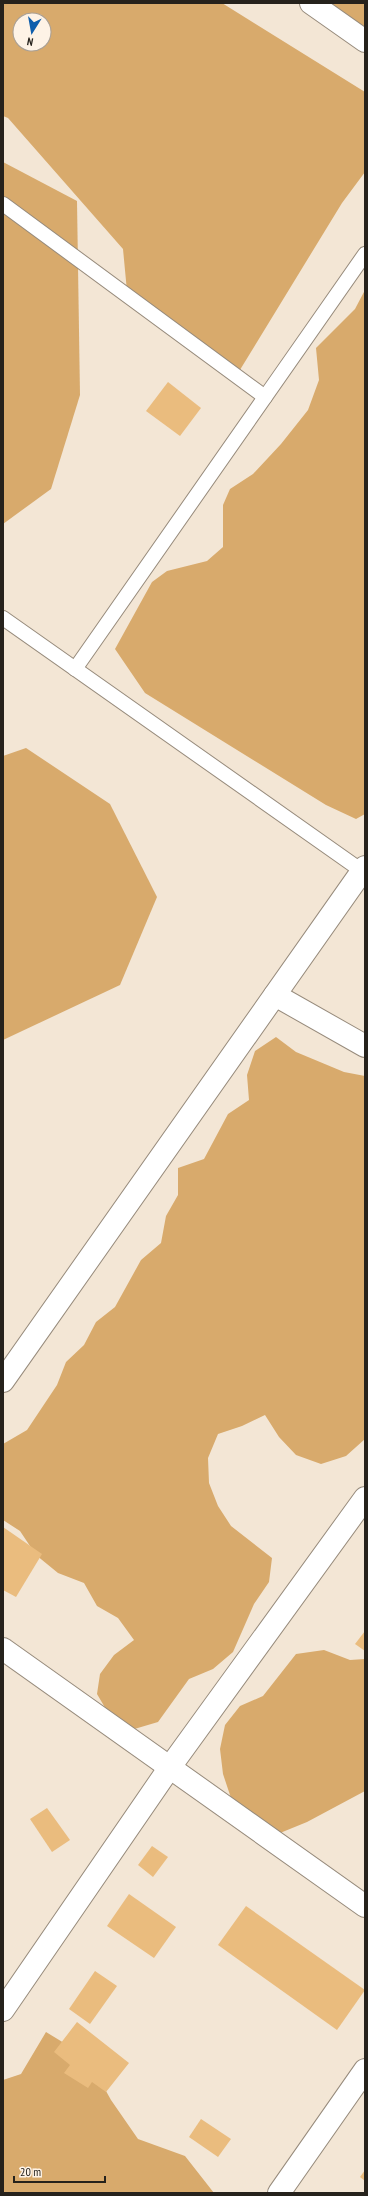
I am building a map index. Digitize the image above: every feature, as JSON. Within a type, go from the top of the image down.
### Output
[{"type":"street","points":[[311,3],[365,41]]},
{"type":"street","points":[[3,1381],[363,869]]},
{"type":"street","points":[[275,995],[365,1046]]},
{"type":"street","points":[[3,2010],[170,1768],[365,1498]]},
{"type":"street","points":[[3,1649],[365,1906]]},
{"type":"street","points":[[279,2193],[365,2070]]},
{"type":"lane","points":[[3,204],[265,397]]},
{"type":"lane","points":[[75,669],[365,254]]},
{"type":"lane","points":[[3,618],[363,869]]},
{"type":"shaded area","points":[[3,3],[222,3],[365,92],[365,172],[342,203],[235,378],[128,302],[123,249],[8,118],[3,116]]},
{"type":"shaded area","points":[[319,3],[365,3],[365,37]]},
{"type":"shaded area","points":[[3,162],[77,201],[80,395],[51,489],[3,524]]},
{"type":"shaded area","points":[[365,290],[365,814],[356,819],[326,805],[145,693],[115,649],[152,582],[167,571],[207,561],[223,547],[223,505],[230,489],[253,474],[281,444],[308,410],[319,380],[316,348],[355,309]]},
{"type":"shaded area","points":[[26,748],[110,804],[157,897],[120,985],[3,1040],[3,756]]},
{"type":"shaded area","points":[[276,1037],[296,1052],[344,1072],[365,1076],[365,1439],[346,1456],[321,1464],[296,1455],[279,1437],[265,1415],[242,1426],[218,1434],[208,1458],[209,1483],[218,1506],[231,1526],[272,1558],[269,1582],[254,1604],[233,1652],[213,1669],[189,1679],[158,1722],[131,1730],[110,1716],[97,1694],[100,1674],[114,1655],[134,1640],[118,1618],[97,1606],[84,1583],[58,1573],[36,1555],[20,1531],[3,1520],[3,1444],[27,1430],[57,1385],[66,1362],[84,1345],[96,1322],[115,1307],[141,1260],[161,1243],[166,1216],[178,1195],[178,1168],[204,1159],[228,1114],[249,1100],[247,1075],[255,1051]]},
{"type":"shaded area","points":[[324,1650],[350,1660],[365,1659],[365,1791],[307,1822],[280,1833],[231,1798],[223,1774],[220,1749],[225,1725],[240,1706],[263,1696],[296,1654]]},
{"type":"shaded area","points":[[46,2032],[87,2057],[111,2100],[138,2139],[185,2156],[214,2193],[3,2193],[3,2080],[21,2074]]},
{"type":"building","points":[[168,382],[201,408],[180,436],[146,411]]},
{"type":"building","points":[[3,1527],[42,1554],[16,1597],[3,1590]]},
{"type":"building","points":[[365,1631],[365,1651],[355,1644]]},
{"type":"building","points":[[47,1808],[70,1840],[52,1852],[30,1819]]},
{"type":"building","points":[[152,1846],[168,1857],[153,1877],[138,1865]]},
{"type":"building","points":[[129,1894],[176,1927],[154,1958],[107,1926]]},
{"type":"building","points":[[246,1906],[365,1990],[337,2030],[218,1945]]},
{"type":"building","points":[[95,1971],[117,1986],[90,2024],[69,2009]]},
{"type":"building","points":[[77,2022],[129,2063],[106,2092],[92,2082],[88,2088],[64,2073],[70,2065],[54,2052]]},
{"type":"building","points":[[201,2119],[231,2139],[218,2157],[189,2137]]},
{"type":"building","points":[[365,2170],[365,2181],[360,2177]]}]
